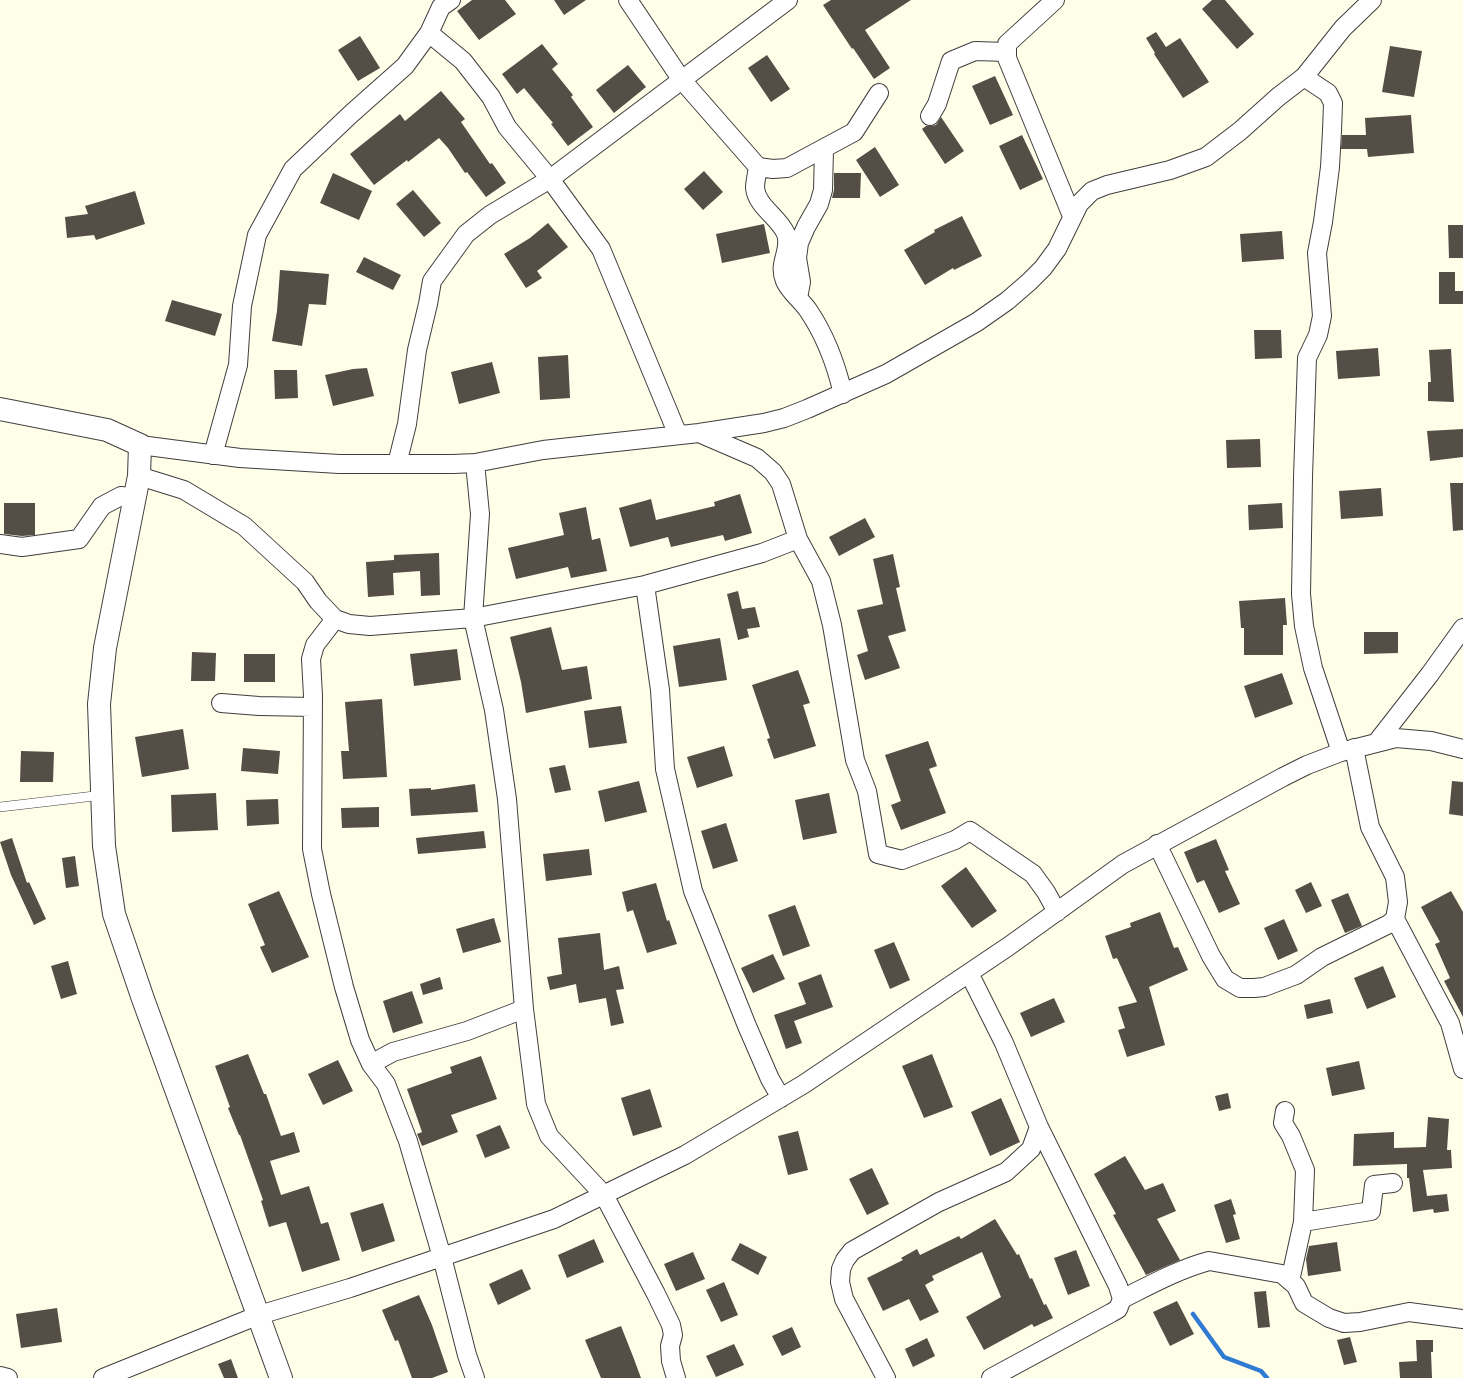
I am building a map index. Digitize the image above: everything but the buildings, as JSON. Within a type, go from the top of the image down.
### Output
[{"type":"street","points":[[213,455],[238,365],[242,306],[257,235],[293,169],[351,114],[405,66],[429,33],[441,7],[451,0]]},
{"type":"street","points":[[628,0],[681,80],[758,167],[773,169],[787,168],[854,132],[879,93]]},
{"type":"street","points":[[396,464],[407,424],[417,350],[432,281],[466,234],[490,215],[550,179],[788,0]]},
{"type":"street","points":[[1055,0],[1006,44],[1006,58],[1072,216]]},
{"type":"street","points":[[0,409],[107,430],[140,445],[240,458],[339,464],[475,463],[543,450],[699,433],[764,423],[784,418],[844,394],[886,374],[944,342],[977,322],[1007,301],[1043,268],[1057,249],[1079,204],[1092,191],[1107,185],[1170,170],[1206,157],[1240,131],[1278,97],[1304,77],[1343,28],[1372,0]]},
{"type":"street","points":[[429,33],[462,61],[491,97],[507,127],[550,179],[601,249],[678,435]]},
{"type":"street","points":[[930,116],[937,104],[951,61],[975,51],[1006,52]]},
{"type":"street","points":[[1157,844],[1211,956],[1225,979],[1240,988],[1264,987],[1296,976],[1322,957],[1382,928],[1394,919],[1398,902],[1394,877],[1370,827],[1348,750],[1313,668],[1304,626],[1301,594],[1307,358],[1318,335],[1322,316],[1317,252],[1323,222],[1330,167],[1333,104],[1328,93],[1304,77]]},
{"type":"street","points":[[798,298],[801,282],[798,258],[799,243],[819,204],[823,190],[824,149]]},
{"type":"street","points":[[758,167],[755,189],[760,200],[786,234],[788,247],[781,270],[785,283],[807,309],[821,333],[837,368],[844,394]]},
{"type":"street","points":[[699,433],[757,458],[773,472],[781,484],[798,539],[821,581],[832,625],[855,760],[868,791],[878,854],[902,860],[955,840],[970,832],[1033,874],[1046,892],[1057,912]]},
{"type":"street","points":[[140,445],[139,476],[105,648],[100,704],[104,846],[114,914],[143,999],[281,1378]]},
{"type":"street","points":[[475,463],[480,514],[473,618],[494,710],[507,799],[524,1009],[536,1104],[549,1136],[604,1195],[671,1325],[673,1335],[670,1346],[671,1361],[676,1378]]},
{"type":"street","points":[[139,476],[184,490],[244,526],[295,572],[318,601],[335,619],[349,624],[370,626],[473,618],[644,585],[762,553],[798,539]]},
{"type":"street","points":[[0,544],[22,547],[78,539],[102,506],[121,496],[135,498]]},
{"type":"street","points":[[644,585],[660,690],[665,769],[692,891],[750,1033],[770,1079],[781,1098]]},
{"type":"street","points":[[335,619],[315,645],[311,659],[313,707],[312,849],[321,894],[344,987],[360,1040],[371,1064],[386,1084],[408,1141],[442,1257],[467,1355],[475,1378]]},
{"type":"street","points":[[1377,742],[1430,674],[1463,628]]},
{"type":"street","points":[[221,703],[259,706],[313,707]]},
{"type":"street","points":[[103,1378],[258,1315],[350,1288],[554,1220],[685,1155],[804,1084],[969,973],[1123,864],[1157,844],[1307,765],[1348,750],[1396,738],[1432,740],[1463,750]]},
{"type":"street","points":[[1394,919],[1450,1023],[1463,1069]]},
{"type":"street","points":[[969,973],[1004,1043],[1039,1127],[1118,1286],[1122,1299],[1118,1309],[991,1378]]},
{"type":"street","points":[[371,1064],[394,1052],[467,1031],[524,1009]]},
{"type":"street","points":[[1285,1111],[1283,1124],[1291,1136],[1305,1170],[1302,1222],[1290,1281]]},
{"type":"street","points":[[886,1378],[844,1299],[840,1282],[841,1269],[845,1260],[852,1251],[938,1202],[1006,1172],[1031,1149],[1039,1127]]},
{"type":"street","points":[[1302,1222],[1370,1211],[1374,1185],[1392,1183]]},
{"type":"street","points":[[1122,1299],[1178,1272],[1209,1261],[1282,1274],[1296,1286],[1304,1303],[1329,1318],[1344,1323],[1360,1322],[1409,1312],[1463,1319]]},
{"type":"street","points":[[0,1376],[8,1378]]},
{"type":"lane","points":[[0,807],[103,795]]},
{"type":"waterway","points":[[1193,1314],[1224,1357],[1261,1371],[1267,1378]]}]
